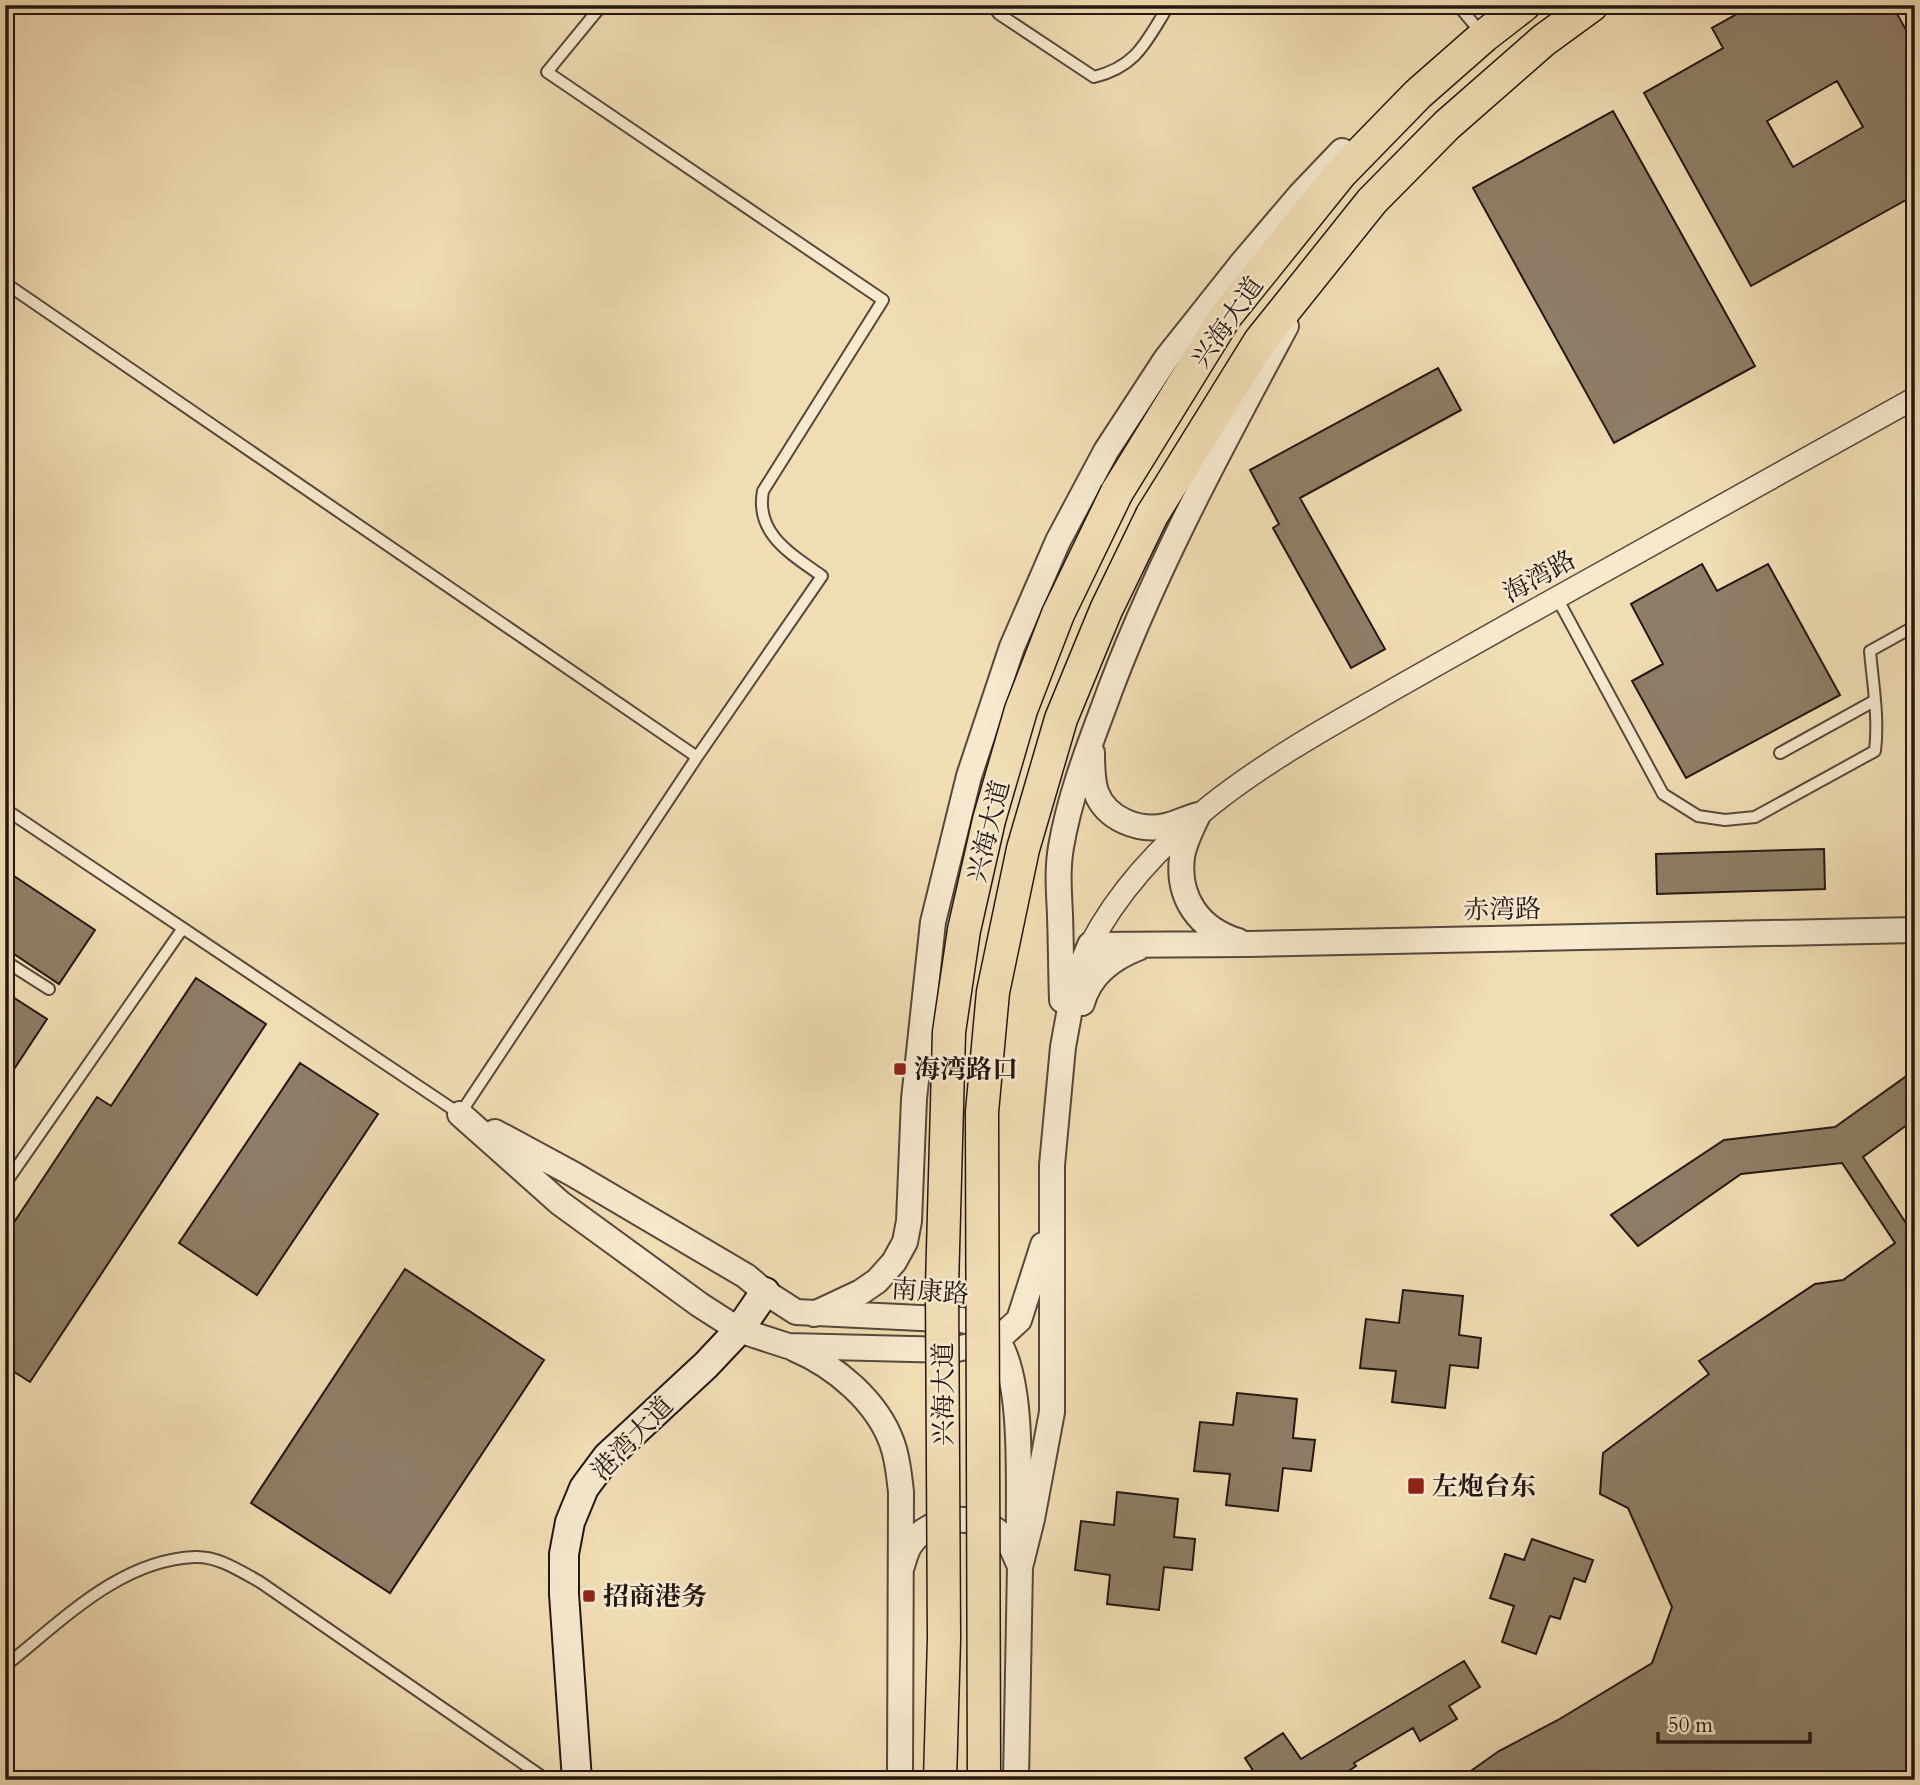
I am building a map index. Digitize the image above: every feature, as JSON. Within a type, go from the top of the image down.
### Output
[{"type":"main road","name":"兴海大道","points":[[940,1780],[944,1639],[942,1286],[949,1032],[964,930],[986,832],[1021,710],[1058,614],[1117,492],[1225,317],[1341,173],[1418,94],[1524,5]]},
{"type":"main road","name":"兴海大道","points":[[984,1780],[982,1112],[993,992],[1023,849],[1061,719],[1106,610],[1152,515],[1260,341],[1316,268],[1373,201],[1447,125],[1545,40],[1592,5]]},
{"type":"main road","name":"港湾大道","points":[[577,1780],[564,1594],[564,1554],[570,1522],[584,1488],[607,1457],[739,1330],[765,1292]]},
{"type":"street","name":"兴海大道","points":[[814,1314],[861,1292],[877,1281],[894,1262],[905,1242],[909,1221],[914,1099],[933,922],[969,776],[1012,647],[1058,541],[1105,451],[1166,359],[1300,195],[1342,151],[1484,36]]},
{"type":"street","name":"兴海大道","points":[[1016,1780],[1020,1567],[1052,1412],[1052,1165],[1062,1047],[1058,886],[1061,848],[1071,803],[1091,740],[1124,653],[1204,480],[1316,268]]},
{"type":"street","name":"海湾路","points":[[1090,945],[1106,914],[1125,888],[1198,815],[1256,770],[1331,725],[1915,398]]},
{"type":"street","points":[[1091,740],[1096,792],[1105,807],[1119,818],[1147,827],[1166,826],[1198,815]]},
{"type":"street","points":[[1198,815],[1182,855],[1183,888],[1188,901],[1203,923],[1231,939],[1249,944]]},
{"type":"street","name":"赤湾路","points":[[1090,945],[1915,930]]},
{"type":"street","name":"兴海大道","points":[[1062,1047],[1075,981],[1090,945]]},
{"type":"street","name":"兴海大道","points":[[1051,1217],[1066,1155],[1078,1019],[1086,990],[1096,975],[1115,957],[1149,946]]},
{"type":"street","name":"南康路","points":[[460,1114],[573,1174],[746,1276],[796,1312],[962,1320],[989,1330],[998,1340],[952,1350],[788,1346],[739,1330],[700,1305],[560,1203],[460,1114]]},
{"type":"street","points":[[1020,1567],[1015,1388],[998,1340],[1019,1320],[1051,1217]]},
{"type":"street","name":"兴海大道","points":[[788,1346],[817,1359],[840,1376],[879,1417],[892,1442],[899,1468],[900,1780]]},
{"type":"street","points":[[900,1572],[910,1545],[931,1526],[958,1518],[986,1524],[1008,1541],[1020,1567]]},
{"type":"lane","points":[[5,809],[460,1114],[697,757],[822,576],[781,547],[772,536],[762,513],[763,491],[883,300],[547,72],[601,5]]},
{"type":"lane","points":[[992,5],[999,14],[1094,77],[1111,73],[1131,60],[1169,5]]},
{"type":"lane","points":[[1458,5],[1484,36]]},
{"type":"lane","points":[[5,283],[697,757]]},
{"type":"lane","points":[[1557,598],[1663,794],[1698,816],[1726,820],[1755,817],[1875,751],[1878,725],[1870,651],[1915,626]]},
{"type":"lane","points":[[1780,753],[1874,701]]},
{"type":"lane","points":[[5,1184],[183,928]]},
{"type":"lane","points":[[5,961],[49,989]]},
{"type":"lane","points":[[5,1666],[105,1586],[134,1572],[164,1562],[196,1557],[227,1563],[260,1582],[547,1780]]},
{"type":"building","points":[[1753,5],[1892,5],[1915,46],[1915,195],[1751,286],[1644,93],[1723,48],[1712,28]],"holes":[[[1837,81],[1863,127],[1793,167],[1767,121]]]},
{"type":"building","points":[[1613,111],[1755,366],[1614,443],[1473,188]]},
{"type":"building","points":[[1438,368],[1461,410],[1300,498],[1385,649],[1351,668],[1273,528],[1279,524],[1250,470]]},
{"type":"building","points":[[1702,564],[1717,591],[1768,564],[1840,695],[1686,778],[1632,681],[1663,664],[1631,604]]},
{"type":"building","points":[[1824,849],[1825,889],[1657,894],[1656,854]]},
{"type":"building","points":[[5,870],[95,930],[59,984],[5,948]]},
{"type":"building","points":[[196,978],[266,1024],[30,1382],[5,1366],[5,1236],[97,1097],[111,1106]]},
{"type":"building","points":[[5,992],[47,1019],[5,1083]]},
{"type":"building","points":[[300,1063],[378,1114],[257,1295],[179,1243]]},
{"type":"building","points":[[1915,1070],[1915,1119],[1863,1157],[1915,1237],[1915,1780],[1458,1780],[1499,1751],[1558,1720],[1652,1663],[1672,1607],[1628,1508],[1600,1494],[1603,1453],[1709,1374],[1699,1361],[1815,1284],[1843,1280],[1895,1243],[1842,1163],[1741,1174],[1638,1246],[1611,1215],[1724,1140],[1835,1127]]},
{"type":"building","points":[[405,1269],[544,1360],[390,1593],[251,1503]]},
{"type":"building","points":[[1403,1290],[1463,1296],[1459,1335],[1481,1338],[1478,1368],[1450,1365],[1445,1408],[1392,1402],[1396,1371],[1360,1368],[1366,1319],[1399,1323]]},
{"type":"building","points":[[1237,1393],[1297,1399],[1293,1438],[1315,1440],[1311,1471],[1283,1468],[1278,1511],[1226,1505],[1230,1474],[1194,1471],[1200,1422],[1233,1425]]},
{"type":"building","points":[[1117,1492],[1178,1499],[1174,1537],[1195,1539],[1192,1570],[1164,1567],[1159,1610],[1107,1604],[1110,1575],[1075,1570],[1081,1521],[1114,1525]]},
{"type":"building","points":[[1532,1539],[1593,1560],[1585,1582],[1574,1578],[1560,1619],[1550,1616],[1536,1654],[1502,1642],[1514,1606],[1490,1598],[1505,1554],[1524,1560]]},
{"type":"building","points":[[1464,1661],[1480,1687],[1449,1706],[1457,1719],[1420,1741],[1413,1728],[1354,1763],[1356,1766],[1335,1780],[1259,1780],[1245,1758],[1283,1733],[1301,1759]]},
{"type":"place","name":"海湾路口","points":[[900,1069]]},
{"type":"place","name":"左炮台东","points":[[1416,1486]]},
{"type":"place","name":"招商港务","points":[[589,1596]]}]
